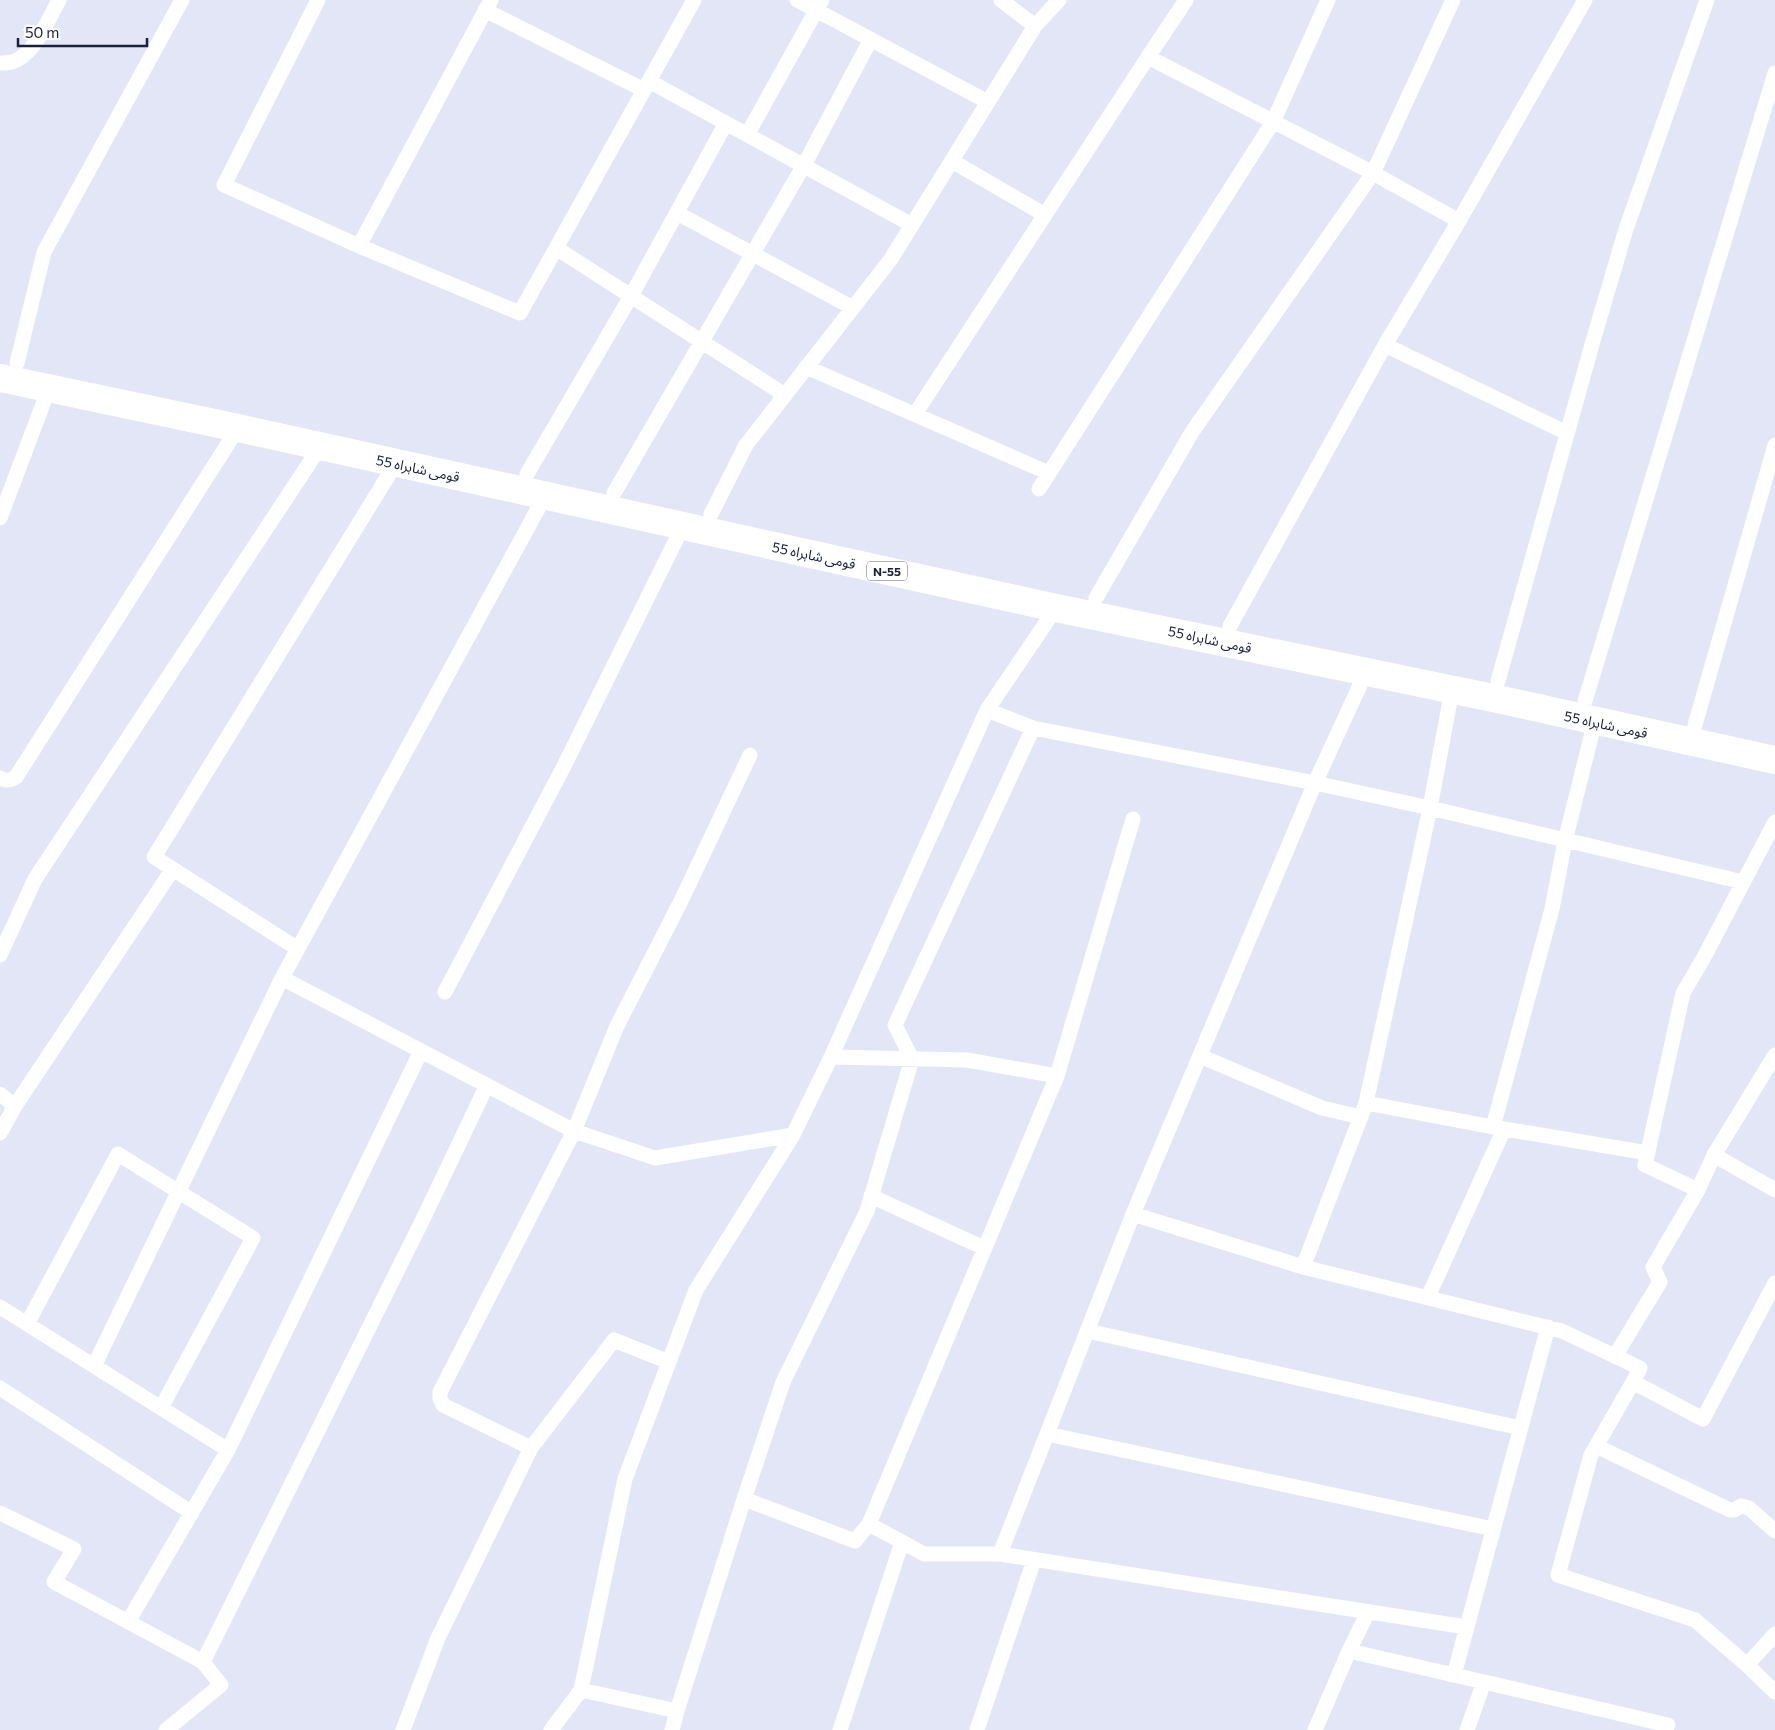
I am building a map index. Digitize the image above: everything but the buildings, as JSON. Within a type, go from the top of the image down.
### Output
[{"type":"highway","name":"قومی شاہراہ 55","points":[[6,367],[49,388],[527,474],[711,514],[741,530]]},
{"type":"highway","name":"قومی شاہراہ 55","points":[[6,367],[254,426],[320,447],[684,526],[741,530],[900,564],[1096,598],[1310,651],[1498,681],[1590,711],[1775,760]]},
{"type":"highway","name":"قومی شاہراہ 55","points":[[900,564],[1056,608],[1212,628]]},
{"type":"highway","name":"قومی شاہراہ 55","points":[[1310,651],[1366,672],[1452,690],[1695,725],[1775,742]]},
{"type":"street","points":[[0,63],[13,62],[26,54],[36,41],[59,0]]},
{"type":"street","points":[[6,367],[44,252],[182,0]]},
{"type":"street","points":[[318,0],[224,185],[359,246],[520,313],[694,0]]},
{"type":"street","points":[[797,0],[819,5],[871,39],[988,102]]},
{"type":"street","points":[[1001,0],[1035,26]]},
{"type":"street","points":[[711,514],[746,445],[891,259],[1035,26],[1059,0]]},
{"type":"street","points":[[915,414],[1186,0]]},
{"type":"street","points":[[1039,489],[1274,122],[1328,0]]},
{"type":"street","points":[[1096,598],[1192,432],[1373,174],[1453,0]]},
{"type":"street","points":[[1212,628],[1459,221],[1585,0]]},
{"type":"street","points":[[1498,681],[1626,229],[1706,0]]},
{"type":"street","points":[[359,246],[488,3],[647,85],[748,134],[912,225]]},
{"type":"street","points":[[748,134],[819,5]]},
{"type":"street","points":[[614,493],[804,166],[871,39]]},
{"type":"street","points":[[1148,57],[1459,221]]},
{"type":"street","points":[[1428,1298],[1498,1128],[1552,909],[1590,711],[1775,73]]},
{"type":"street","points":[[527,474],[631,296],[726,123]]},
{"type":"street","points":[[952,161],[1045,215]]},
{"type":"street","points":[[676,213],[852,308]]},
{"type":"street","points":[[556,248],[785,395]]},
{"type":"street","points":[[1385,345],[1567,433]]},
{"type":"street","points":[[806,368],[1050,473]]},
{"type":"street","points":[[0,518],[49,388]]},
{"type":"street","points":[[0,778],[10,780],[16,777],[254,426]]},
{"type":"street","points":[[1695,725],[1775,445]]},
{"type":"street","points":[[0,955],[35,879],[320,447]]},
{"type":"street","points":[[298,949],[154,856],[396,463]]},
{"type":"street","points":[[94,1366],[282,978],[545,496]]},
{"type":"street","points":[[445,992],[563,768],[684,526]]},
{"type":"street","points":[[551,1730],[581,1690],[625,1479],[696,1290],[793,1135],[831,1057],[987,710],[1056,608]]},
{"type":"street","points":[[1000,1554],[1133,1214],[1315,784],[1366,672]]},
{"type":"street","points":[[1303,1267],[1363,1110],[1430,808],[1452,690]]},
{"type":"street","points":[[987,710],[1032,728],[1430,808],[1743,882]]},
{"type":"street","points":[[672,1730],[744,1499],[783,1382],[867,1211],[912,1059],[895,1025],[1032,728]]},
{"type":"street","points":[[531,1448],[443,1405],[440,1392],[574,1131],[617,1026],[682,899],[750,756]]},
{"type":"street","points":[[744,1499],[856,1541],[869,1524],[1057,1076],[1133,819]]},
{"type":"street","points":[[1698,1190],[1645,1166],[1682,993],[1703,959],[1775,822]]},
{"type":"street","points":[[0,1133],[15,1106],[173,869]]},
{"type":"street","points":[[282,978],[574,1131],[655,1158],[793,1135]]},
{"type":"street","points":[[128,1622],[228,1450],[421,1051]]},
{"type":"street","points":[[1615,1356],[1660,1282],[1653,1267],[1698,1190],[1714,1155],[1775,1055]]},
{"type":"street","points":[[1200,1056],[1322,1108],[1363,1110],[1498,1128],[1648,1153]]},
{"type":"street","points":[[831,1057],[967,1060],[1057,1076]]},
{"type":"street","points":[[202,1662],[424,1216],[486,1085]]},
{"type":"street","points":[[0,1094],[15,1106]]},
{"type":"street","points":[[27,1324],[118,1154],[253,1238],[161,1408]]},
{"type":"street","points":[[1714,1155],[1775,1190]]},
{"type":"street","points":[[871,1196],[984,1248]]},
{"type":"street","points":[[1133,1214],[1303,1267],[1562,1331],[1640,1368],[1591,1455],[1558,1575],[1695,1620],[1775,1692]]},
{"type":"street","points":[[1633,1382],[1703,1419],[1775,1282]]},
{"type":"street","points":[[0,1307],[228,1450]]},
{"type":"street","points":[[1454,1675],[1548,1327]]},
{"type":"street","points":[[1088,1331],[1520,1428]]},
{"type":"street","points":[[403,1730],[438,1638],[531,1448],[614,1340],[669,1362]]},
{"type":"street","points":[[0,1388],[192,1513]]},
{"type":"street","points":[[1047,1434],[1493,1529]]},
{"type":"street","points":[[1596,1446],[1730,1510],[1741,1506],[1749,1508],[1775,1531]]},
{"type":"street","points":[[0,1513],[74,1549],[54,1582],[202,1662],[221,1685],[166,1730]]},
{"type":"street","points":[[869,1524],[924,1554],[1000,1554],[1466,1627]]},
{"type":"street","points":[[840,1730],[902,1542]]},
{"type":"street","points":[[977,1730],[1034,1560]]},
{"type":"street","points":[[1315,1730],[1368,1612]]},
{"type":"street","points":[[1747,1666],[1775,1634]]},
{"type":"street","points":[[1349,1651],[1668,1725]]},
{"type":"street","points":[[1467,1730],[1484,1682]]},
{"type":"street","points":[[581,1690],[677,1711]]}]
